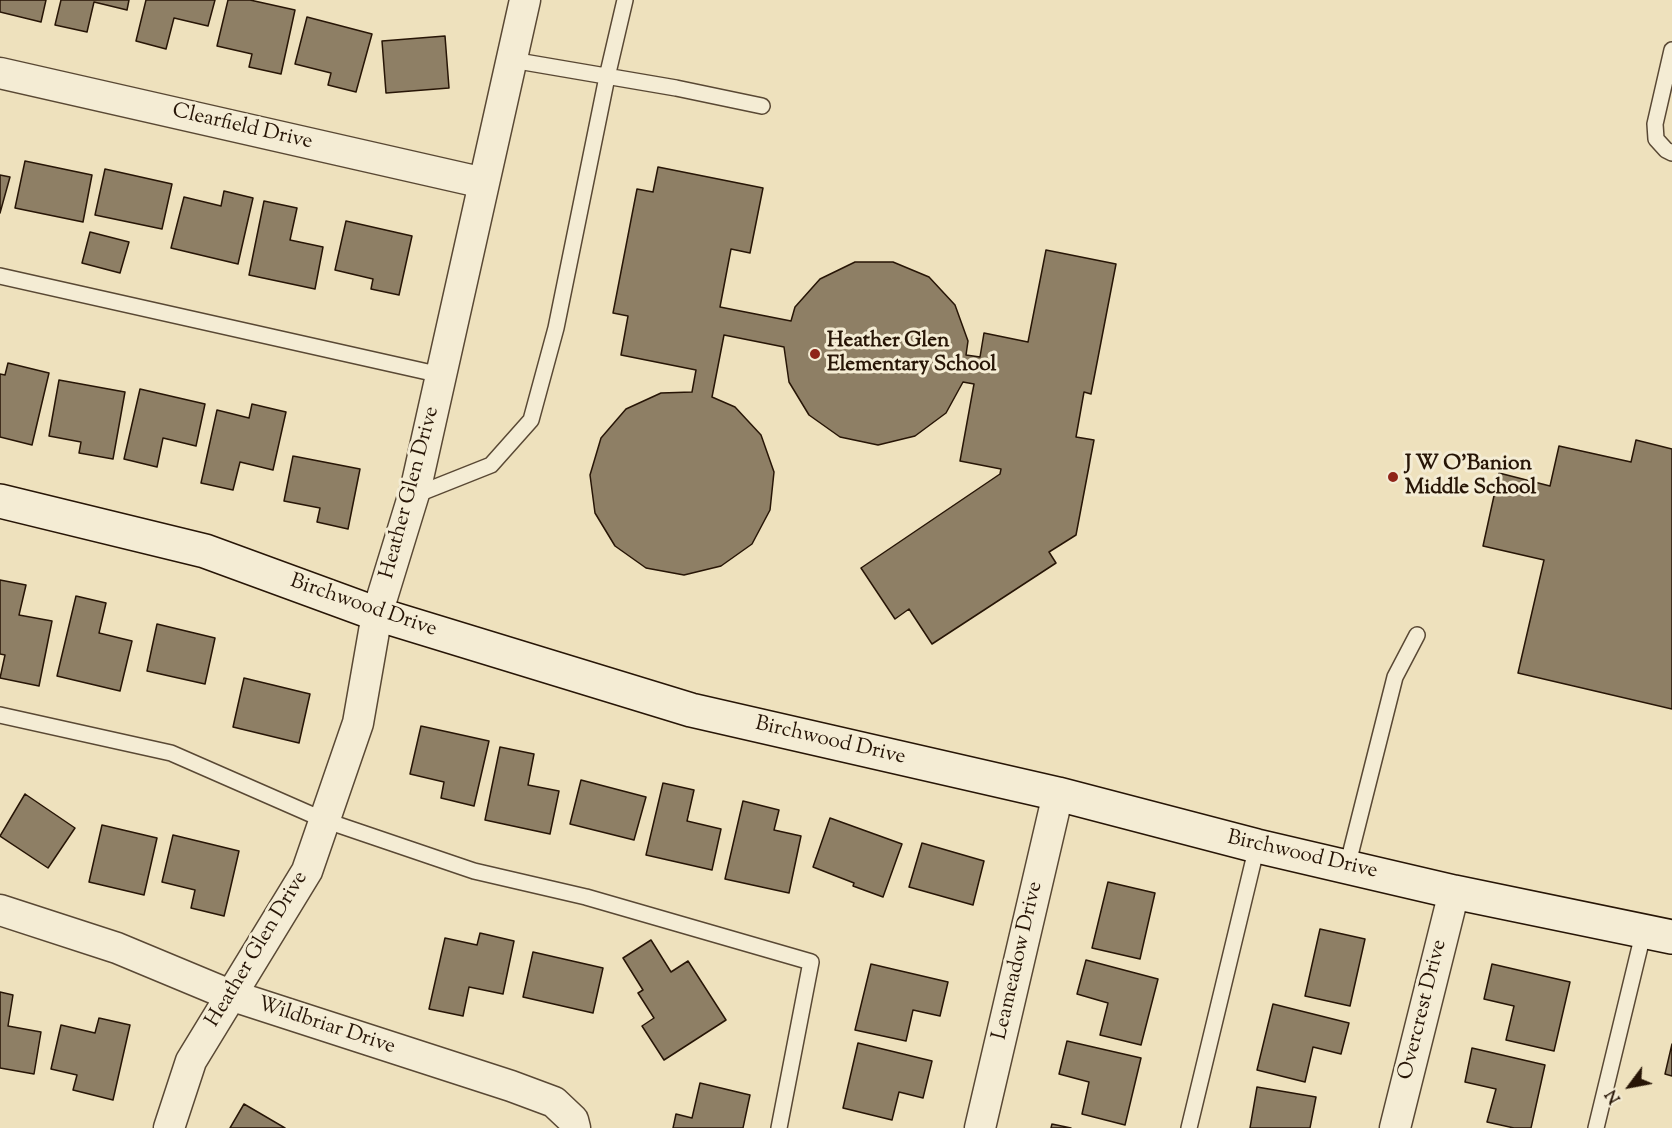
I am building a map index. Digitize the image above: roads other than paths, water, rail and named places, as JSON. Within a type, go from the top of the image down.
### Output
[{"type":"street","name":"Heather Glen Drive","points":[[169,1128],[191,1061],[307,871],[358,723],[377,614],[413,496],[525,0]]},
{"type":"street","name":"Clearfield Drive","points":[[0,73],[484,183]]},
{"type":"street","name":"Birchwood Drive","points":[[0,501],[205,551],[377,614],[691,710],[1058,794],[1257,846],[1454,892],[1658,934]]},
{"type":"street","name":"Leameadow Drive","points":[[980,1128],[1058,794]]},
{"type":"street","name":"Overcrest Drive","points":[[1395,1128],[1454,892]]},
{"type":"street","name":"Wildbriar Drive","points":[[0,910],[117,948],[230,995],[554,1102],[573,1120],[575,1128]]},
{"type":"lane","points":[[413,496],[491,465],[531,420],[556,328],[607,76],[625,0]]},
{"type":"lane","points":[[1672,50],[1655,124],[1656,139],[1672,153]]},
{"type":"lane","points":[[512,60],[762,106]]},
{"type":"lane","points":[[0,276],[441,375]]},
{"type":"lane","points":[[1347,867],[1395,678],[1417,635]]},
{"type":"lane","points":[[0,715],[171,753],[324,820],[474,871],[586,897],[812,962],[779,1128]]},
{"type":"lane","points":[[1189,1128],[1257,846]]},
{"type":"lane","points":[[1596,1128],[1658,934]]},
{"type":"place","name":"Heather Glen Elementary School","points":[[815,354]]},
{"type":"place","name":"J W O'Banion Middle School","points":[[1393,477]]}]
